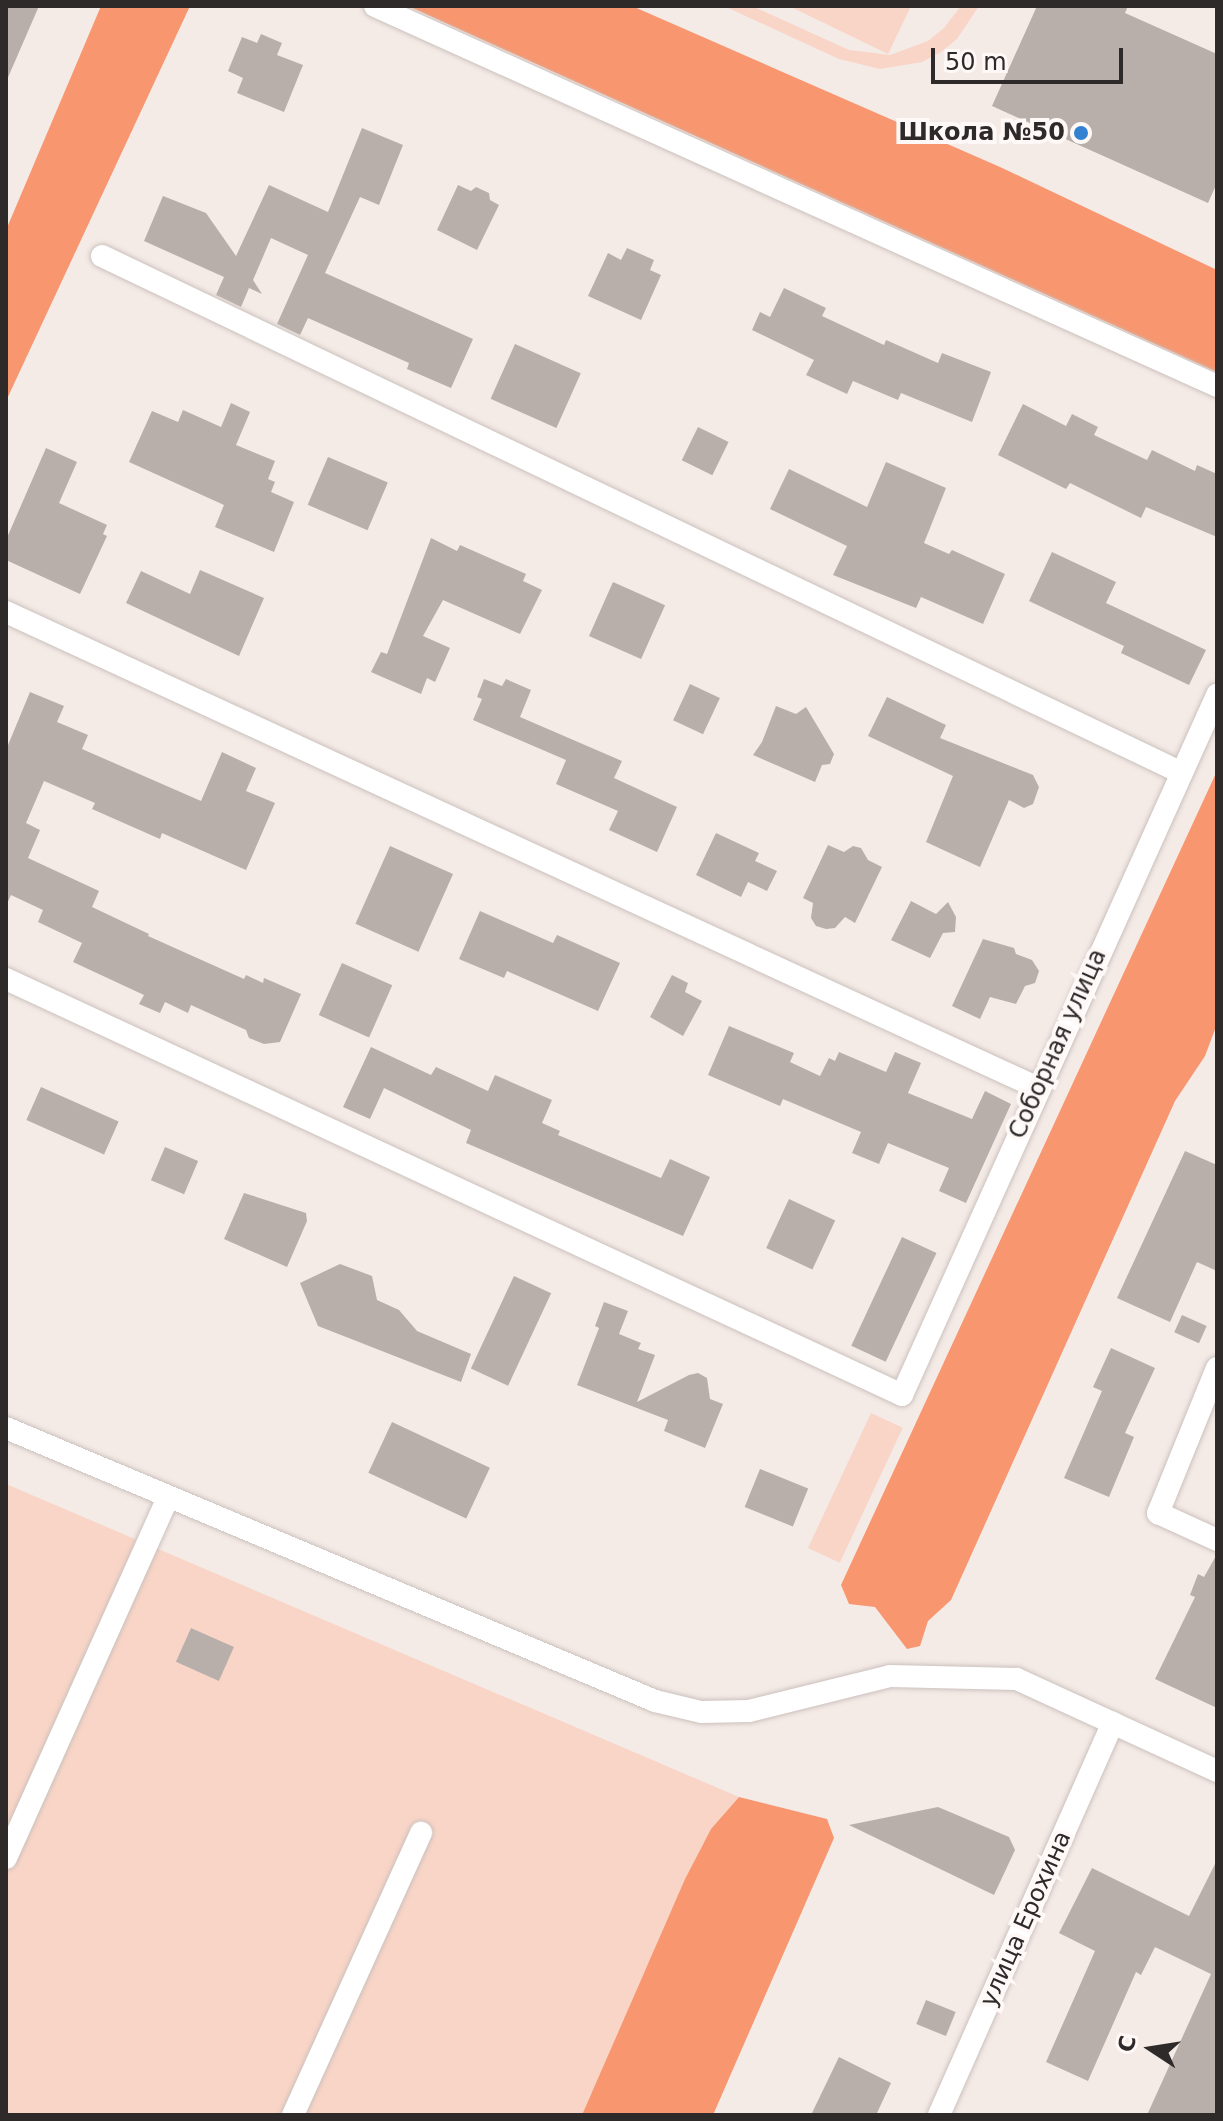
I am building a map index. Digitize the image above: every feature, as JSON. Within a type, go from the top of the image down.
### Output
[{"type":"street","points":[[375,6],[1217,386]]},
{"type":"street","points":[[102,256],[1182,773]]},
{"type":"street","points":[[6,612],[1038,1088]]},
{"type":"street","name":"Соборная улица","points":[[6,979],[902,1395],[1217,695]]},
{"type":"street","points":[[1217,1368],[1158,1513],[1217,1540]]},
{"type":"street","points":[[6,1428],[655,1701],[701,1712],[749,1711],[890,1676],[1017,1679],[1217,1771]]},
{"type":"street","points":[[6,1858],[13,1822],[168,1497]]},
{"type":"street","name":"улица Ерохина","points":[[939,2115],[1113,1723]]},
{"type":"street","points":[[293,2115],[421,1833]]},
{"type":"shaded area","points":[[101,6],[190,6],[6,401],[6,230]]},
{"type":"shaded area","points":[[408,6],[632,6],[1000,167],[1217,270],[1217,372]]},
{"type":"shaded area","points":[[724,6],[752,6],[849,50],[890,55],[928,41],[944,28],[961,6],[979,6],[957,39],[941,52],[922,62],[880,69],[839,59]]},
{"type":"shaded area","points":[[789,6],[911,6],[888,54]]},
{"type":"shaded area","points":[[1217,771],[1217,1024],[1205,1056],[1175,1101],[951,1600],[928,1621],[920,1646],[907,1649],[875,1607],[849,1604],[841,1585]]},
{"type":"shaded area","points":[[871,1413],[903,1428],[840,1563],[808,1548]]},
{"type":"shaded area","points":[[6,1484],[739,1797],[711,1829],[685,1879],[582,2115],[6,2115]]},
{"type":"shaded area","points":[[739,1797],[827,1819],[834,1838],[713,2115],[582,2115],[685,1879],[711,1829]]},
{"type":"building","points":[[6,6],[39,6],[6,82]]},
{"type":"building","points":[[1037,6],[1128,6],[1125,13],[1217,54],[1217,183],[1208,203],[992,106]]},
{"type":"building","points":[[261,34],[282,43],[277,55],[303,65],[284,112],[237,93],[243,78],[228,71],[242,37],[257,43]]},
{"type":"building","points":[[362,128],[403,145],[379,205],[360,197],[325,273],[473,339],[451,388],[407,369],[409,363],[308,318],[300,335],[277,324],[308,255],[271,238],[253,280],[262,294],[249,288],[241,307],[216,295],[224,277],[144,241],[163,196],[206,213],[236,256],[269,185],[328,212]]},
{"type":"building","points":[[458,185],[471,191],[476,187],[489,193],[490,200],[499,205],[477,250],[437,230]]},
{"type":"building","points":[[627,248],[654,260],[650,270],[661,275],[641,320],[588,296],[608,253],[621,260]]},
{"type":"building","points":[[784,288],[826,308],[822,316],[884,345],[886,340],[938,363],[942,353],[991,372],[972,422],[901,393],[898,400],[853,381],[847,394],[806,375],[814,360],[752,330],[760,312],[770,317]]},
{"type":"building","points":[[515,344],[581,373],[556,428],[491,399]]},
{"type":"building","points":[[231,403],[250,412],[236,445],[275,461],[268,479],[275,482],[271,492],[294,502],[274,552],[215,527],[224,505],[129,462],[152,411],[178,422],[183,410],[221,427]]},
{"type":"building","points":[[1023,404],[1066,426],[1072,414],[1098,427],[1094,435],[1147,460],[1152,450],[1195,471],[1197,465],[1217,474],[1217,537],[1146,507],[1141,518],[1070,483],[1066,489],[998,455]]},
{"type":"building","points":[[698,427],[729,442],[712,475],[682,460]]},
{"type":"building","points":[[46,448],[77,462],[59,503],[107,525],[103,534],[107,536],[80,594],[6,560],[6,540]]},
{"type":"building","points":[[328,457],[388,482],[368,530],[308,505]]},
{"type":"building","points":[[886,462],[946,488],[924,543],[949,554],[952,550],[1005,574],[983,624],[921,597],[916,608],[833,575],[847,546],[770,509],[789,469],[867,507]]},
{"type":"building","points":[[431,538],[457,551],[460,545],[526,574],[523,581],[542,590],[520,634],[443,600],[423,636],[450,648],[435,682],[427,678],[421,694],[371,672],[381,652],[387,654]]},
{"type":"building","points":[[1052,552],[1116,582],[1106,603],[1206,650],[1189,685],[1121,653],[1124,646],[1029,601]]},
{"type":"building","points":[[200,570],[264,598],[239,656],[126,603],[141,571],[190,594]]},
{"type":"building","points":[[613,582],[665,605],[641,659],[589,636]]},
{"type":"building","points":[[484,679],[502,686],[506,679],[531,690],[520,717],[622,761],[614,778],[677,807],[657,852],[609,830],[618,811],[556,784],[566,760],[473,720],[482,699],[477,697]]},
{"type":"building","points":[[690,684],[720,698],[703,734],[673,720]]},
{"type":"building","points":[[30,692],[64,706],[57,722],[88,735],[82,749],[201,801],[222,752],[256,768],[246,791],[275,803],[246,870],[162,833],[160,839],[92,809],[95,803],[44,781],[26,823],[40,830],[28,858],[99,891],[92,907],[148,936],[244,979],[246,975],[263,983],[264,978],[301,994],[280,1042],[264,1044],[249,1038],[246,1030],[191,1005],[188,1013],[165,1002],[160,1013],[139,1004],[144,995],[73,962],[82,943],[38,922],[43,910],[11,895],[6,906],[6,750]]},
{"type":"building","points":[[887,697],[946,725],[940,738],[1033,775],[1039,787],[1033,804],[1024,808],[1009,800],[980,867],[926,842],[953,776],[868,736]]},
{"type":"building","points":[[776,706],[796,714],[806,707],[834,754],[830,764],[822,765],[815,782],[753,755],[762,742]]},
{"type":"building","points":[[716,833],[759,853],[755,861],[777,871],[767,891],[748,882],[741,897],[696,875]]},
{"type":"building","points":[[828,845],[844,852],[853,846],[861,848],[868,860],[882,867],[855,923],[845,917],[835,928],[826,929],[816,926],[811,918],[813,903],[803,898]]},
{"type":"building","points":[[390,846],[453,874],[418,952],[355,924]]},
{"type":"building","points":[[911,901],[936,914],[948,902],[956,917],[955,932],[943,933],[930,958],[891,940]]},
{"type":"building","points":[[480,911],[553,943],[557,935],[620,963],[598,1011],[507,971],[504,978],[459,959]]},
{"type":"building","points":[[983,939],[1014,948],[1016,954],[1032,960],[1039,971],[1035,983],[1025,986],[1016,1004],[990,997],[980,1019],[952,1006]]},
{"type":"building","points":[[342,963],[392,985],[369,1037],[319,1015]]},
{"type":"building","points":[[672,975],[688,983],[685,992],[702,1001],[683,1036],[650,1017]]},
{"type":"building","points":[[729,1026],[794,1053],[790,1062],[820,1076],[829,1058],[835,1061],[839,1052],[886,1072],[895,1052],[921,1063],[908,1093],[972,1119],[985,1091],[1011,1104],[966,1203],[939,1191],[949,1168],[888,1143],[879,1164],[852,1153],[861,1132],[783,1099],[780,1106],[708,1075]]},
{"type":"building","points":[[371,1047],[431,1075],[436,1067],[488,1091],[495,1075],[552,1100],[542,1123],[560,1131],[558,1135],[661,1178],[670,1159],[710,1177],[683,1236],[466,1143],[471,1130],[384,1088],[370,1119],[343,1107]]},
{"type":"building","points":[[41,1087],[119,1122],[104,1154],[26,1120]]},
{"type":"building","points":[[165,1147],[198,1161],[184,1194],[151,1180]]},
{"type":"building","points":[[1185,1151],[1217,1165],[1217,1271],[1197,1262],[1170,1322],[1117,1298]]},
{"type":"building","points":[[244,1193],[306,1213],[307,1221],[287,1267],[224,1239]]},
{"type":"building","points":[[789,1199],[835,1221],[812,1269],[766,1248]]},
{"type":"building","points":[[902,1237],[936,1253],[886,1362],[851,1346]]},
{"type":"building","points":[[340,1264],[372,1276],[377,1300],[399,1310],[417,1331],[471,1354],[461,1382],[318,1326],[300,1283]]},
{"type":"building","points":[[514,1276],[551,1293],[508,1386],[471,1368]]},
{"type":"building","points":[[604,1302],[628,1311],[619,1334],[641,1343],[638,1349],[655,1355],[637,1402],[689,1375],[698,1373],[707,1378],[710,1399],[723,1404],[705,1448],[664,1431],[668,1420],[577,1385],[599,1328],[595,1326]]},
{"type":"building","points":[[1182,1315],[1207,1326],[1199,1343],[1174,1332]]},
{"type":"building","points":[[1111,1348],[1155,1368],[1125,1433],[1134,1437],[1109,1497],[1064,1478],[1102,1391],[1093,1387]]},
{"type":"building","points":[[392,1422],[490,1468],[466,1518],[368,1473]]},
{"type":"building","points":[[760,1469],[808,1488],[793,1526],[745,1507]]},
{"type":"building","points":[[1217,1554],[1217,1708],[1155,1679],[1195,1597],[1190,1595],[1198,1574],[1204,1577]]},
{"type":"building","points":[[191,1628],[234,1647],[219,1681],[176,1662]]},
{"type":"building","points":[[938,1807],[1009,1837],[1015,1850],[994,1895],[849,1825]]},
{"type":"building","points":[[1217,1860],[1217,2115],[1147,2115],[1211,1974],[1155,1947],[1141,1975],[1136,1972],[1088,2081],[1046,2062],[1095,1951],[1059,1933],[1092,1868],[1189,1916]]},
{"type":"building","points":[[926,2000],[956,2012],[946,2036],[916,2024]]},
{"type":"building","points":[[839,2057],[891,2083],[876,2115],[811,2115]]},
{"type":"place","name":"Школа №50","points":[[1081,133]]}]
